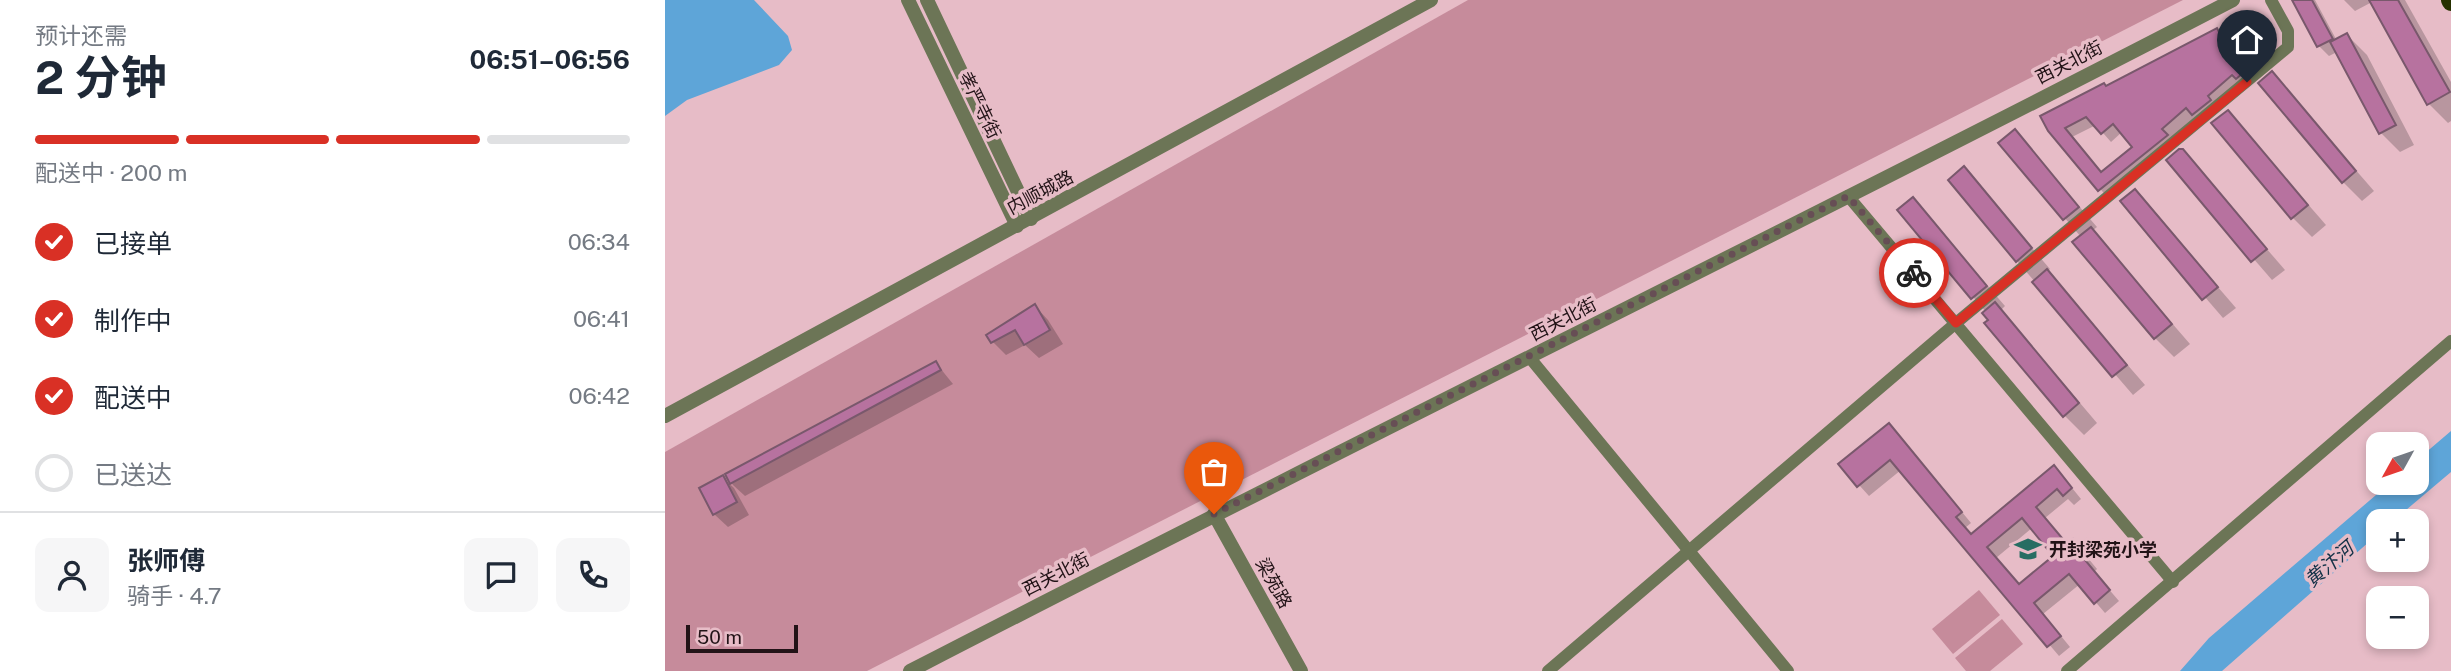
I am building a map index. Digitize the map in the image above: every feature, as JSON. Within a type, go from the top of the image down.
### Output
[{"type":"street","name":"孝严寺街","points":[[908,0],[1017,226]]},
{"type":"street","name":"孝严寺街","points":[[927,0],[1031,219]]},
{"type":"street","name":"内顺城路","points":[[665,416],[1431,0]]},
{"type":"street","name":"西关北街","points":[[910,671],[1214,514],[1530,358],[2233,0]]},
{"type":"street","points":[[1548,671],[1956,323],[2288,47],[2288,31],[2271,0]]},
{"type":"street","points":[[1848,196],[2173,582]]},
{"type":"street","points":[[2067,671],[2451,341]]},
{"type":"street","points":[[1530,358],[1788,671]]},
{"type":"street","name":"梁苑路","points":[[1214,514],[1301,671]]},
{"type":"shaded area","points":[[1468,0],[2183,0],[867,671],[665,671],[665,452]]},
{"type":"shaded area","points":[[1979,590],[2000,615],[1953,654],[1932,629]]},
{"type":"shaded area","points":[[2002,619],[2023,644],[1990,671],[1966,671],[1955,658]]},
{"type":"water","points":[[665,0],[754,0],[788,36],[792,50],[779,65],[687,100],[665,116]]},
{"type":"water","points":[[2451,431],[2451,472],[2429,491],[2429,450]]},
{"type":"water","name":"黄汴河","points":[[2376,495],[2424,495],[2407,509],[2366,509],[2366,545],[2222,671],[2180,671],[2209,638]]},
{"type":"building","points":[[2292,0],[2312,0],[2333,39],[2317,47]]},
{"type":"building","points":[[2369,0],[2398,0],[2450,92],[2427,105]]},
{"type":"building","points":[[2239,15],[2247,25],[2251,21],[2274,47],[2236,79],[2232,75],[2208,96],[2211,100],[2192,115],[2186,108],[2162,129],[2168,135],[2098,191],[2048,131],[2040,116],[2104,83],[2106,86],[2217,28],[2219,32]],"holes":[[[2086,117],[2101,134],[2113,124],[2132,147],[2101,172],[2065,128]]]},
{"type":"building","points":[[2347,33],[2396,125],[2379,134],[2330,42]]},
{"type":"building","points":[[2272,71],[2356,171],[2342,183],[2258,83]]},
{"type":"building","points":[[2228,110],[2308,205],[2291,219],[2211,123]]},
{"type":"building","points":[[2015,129],[2079,207],[2063,220],[1998,143]]},
{"type":"building","points":[[2179,149],[2183,149],[2267,249],[2251,262],[2166,160]]},
{"type":"building","points":[[1964,166],[2032,248],[2016,262],[1948,180]]},
{"type":"building","points":[[2135,189],[2218,287],[2202,300],[2120,201]]},
{"type":"building","points":[[1913,197],[1987,286],[1971,299],[1897,210]]},
{"type":"building","points":[[2091,227],[2172,324],[2154,339],[2072,242]]},
{"type":"building","points":[[2047,269],[2127,365],[2112,377],[2032,282]]},
{"type":"building","points":[[1995,302],[2079,403],[2063,417],[1984,323],[1988,320],[1982,313]]},
{"type":"building","points":[[1035,304],[1050,330],[1024,345],[1015,330],[991,343],[986,335]]},
{"type":"building","points":[[936,361],[941,370],[730,484],[725,474]]},
{"type":"building","points":[[1889,423],[1962,512],[1956,517],[1971,534],[2054,465],[2072,488],[2063,496],[2057,489],[2036,507],[2067,544],[2073,539],[2088,558],[2085,560],[2110,590],[2094,604],[2069,574],[2034,603],[2061,636],[2047,647],[1890,460],[1857,487],[1838,464]],"holes":[[[2022,518],[2053,556],[2019,584],[1987,547]]]},
{"type":"building","points":[[723,475],[737,502],[713,515],[699,488]]},
{"type":"way so far","points":[[1214,514],[1512,367],[1848,196],[1914,273]]},
{"type":"place","name":"开封梁苑小学","points":[[2028,549]]},
{"type":"route","points":[[1914,273],[1956,323],[2247,82]]}]
